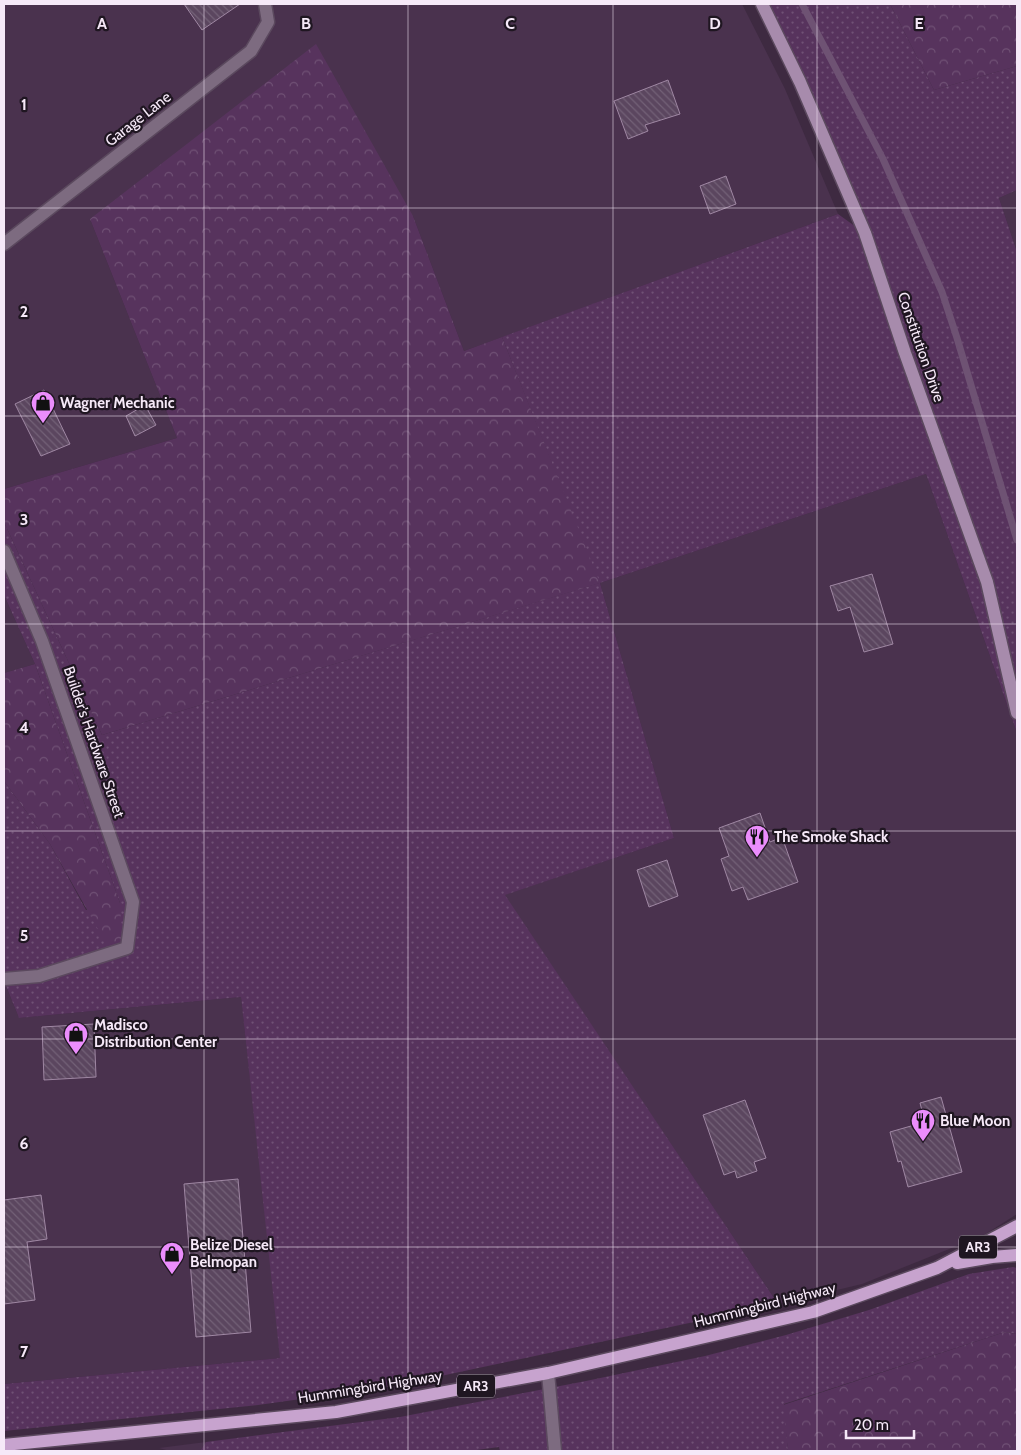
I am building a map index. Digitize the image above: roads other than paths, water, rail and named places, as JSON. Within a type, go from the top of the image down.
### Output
[{"type":"main road","name":"Constitution Drive","points":[[762,4],[800,82],[865,232],[905,353],[987,582],[1017,713]]},
{"type":"main road","name":"Hummingbird Highway","points":[[4,1445],[336,1412],[548,1373],[813,1312],[937,1268],[1017,1226]]},
{"type":"main road","name":"Hummingbird Highway","points":[[937,1268],[992,1257],[1017,1255]]},
{"type":"street","name":"Garage Lane","points":[[4,244],[251,52],[268,22],[265,4]]},
{"type":"street","name":"Builder's Hardware Street","points":[[4,551],[42,641],[133,902],[127,948],[39,976],[4,979]]},
{"type":"street","points":[[548,1373],[555,1451]]},
{"type":"waterway","points":[[802,4],[883,159],[942,292],[1017,540]]},
{"type":"place","name":"Wagner Mechanic","points":[[43,424]]},
{"type":"place","name":"The Smoke Shack","points":[[757,858]]},
{"type":"place","name":"Madisco Distribution Center","points":[[76,1055]]},
{"type":"place","name":"Blue Moon","points":[[923,1142]]},
{"type":"place","name":"Belize Diesel Belmopan","points":[[172,1275]]}]
